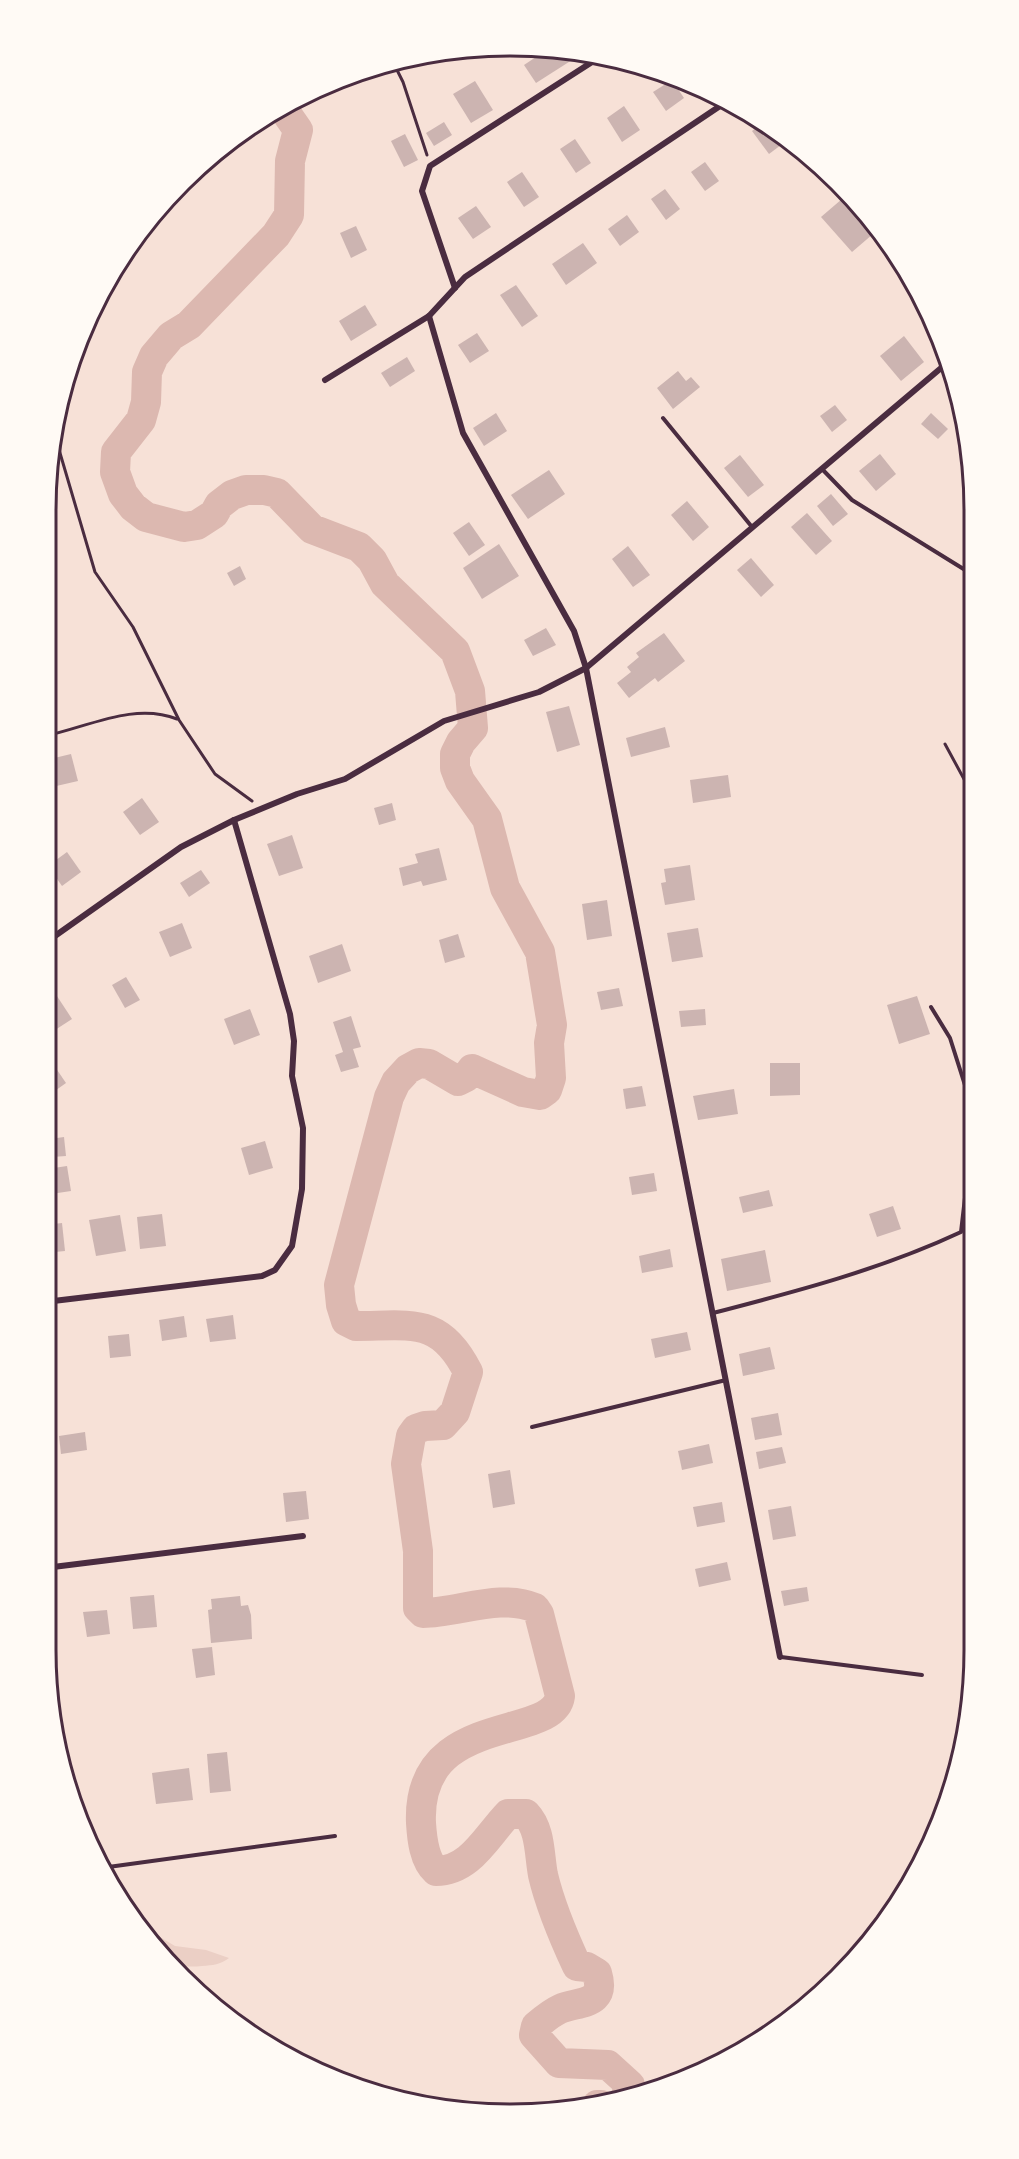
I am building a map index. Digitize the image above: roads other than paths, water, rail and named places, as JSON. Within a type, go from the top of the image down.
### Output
[{"type":"street","points":[[455,288],[422,191],[430,166],[591,63]]},
{"type":"street","points":[[326,380],[429,316],[465,277],[719,107]]},
{"type":"street","points":[[429,316],[463,433],[574,632],[586,668],[780,1657]]},
{"type":"street","points":[[56,935],[181,847],[234,820],[345,779],[444,721],[539,692],[586,668],[940,369]]},
{"type":"street","points":[[56,1301],[262,1276],[275,1270],[292,1246],[302,1189],[303,1128],[292,1076],[294,1041],[290,1014],[234,820]]},
{"type":"street","points":[[56,1567],[303,1536]]},
{"type":"lane","points":[[663,418],[752,527]]},
{"type":"lane","points":[[822,469],[852,500],[964,569]]},
{"type":"lane","points":[[931,1007],[950,1038],[964,1082]]},
{"type":"lane","points":[[712,1314],[820,1285],[919,1252],[961,1232],[964,1206]]},
{"type":"lane","points":[[532,1427],[726,1380]]},
{"type":"lane","points":[[780,1657],[922,1675]]},
{"type":"lane","points":[[111,1867],[335,1836]]},
{"type":"waterway","points":[[287,114],[298,130],[290,161],[289,215],[276,235],[189,325],[171,336],[154,356],[147,372],[146,402],[141,420],[116,452],[115,472],[123,494],[133,507],[146,517],[184,527],[197,525],[214,514],[219,505],[232,495],[246,490],[277,493],[312,529],[359,547],[372,560],[385,584],[455,651],[470,691],[473,728],[461,742],[455,754],[455,768],[460,781],[487,819],[505,888],[540,952],[552,1025],[549,1043],[551,1078],[547,1090],[540,1095],[523,1092],[472,1069],[466,1077],[458,1081],[429,1064],[419,1063],[408,1069],[396,1082],[389,1097],[339,1285],[341,1305],[346,1321],[356,1326],[408,1326],[435,1333],[446,1341],[468,1372],[455,1412],[443,1425],[416,1429],[411,1436],[406,1464],[418,1551],[418,1608],[423,1613],[508,1602],[535,1608],[539,1614],[560,1696],[552,1710],[535,1719],[486,1734],[461,1745],[440,1762],[425,1787],[421,1823],[426,1855],[436,1871],[458,1865],[476,1851],[508,1814],[526,1814],[537,1835],[546,1886],[567,1944],[577,1966],[587,1967],[597,1973],[599,1984],[595,1997],[553,2012],[536,2026],[534,2035],[559,2063],[608,2065],[630,2085],[629,2087]]}]
